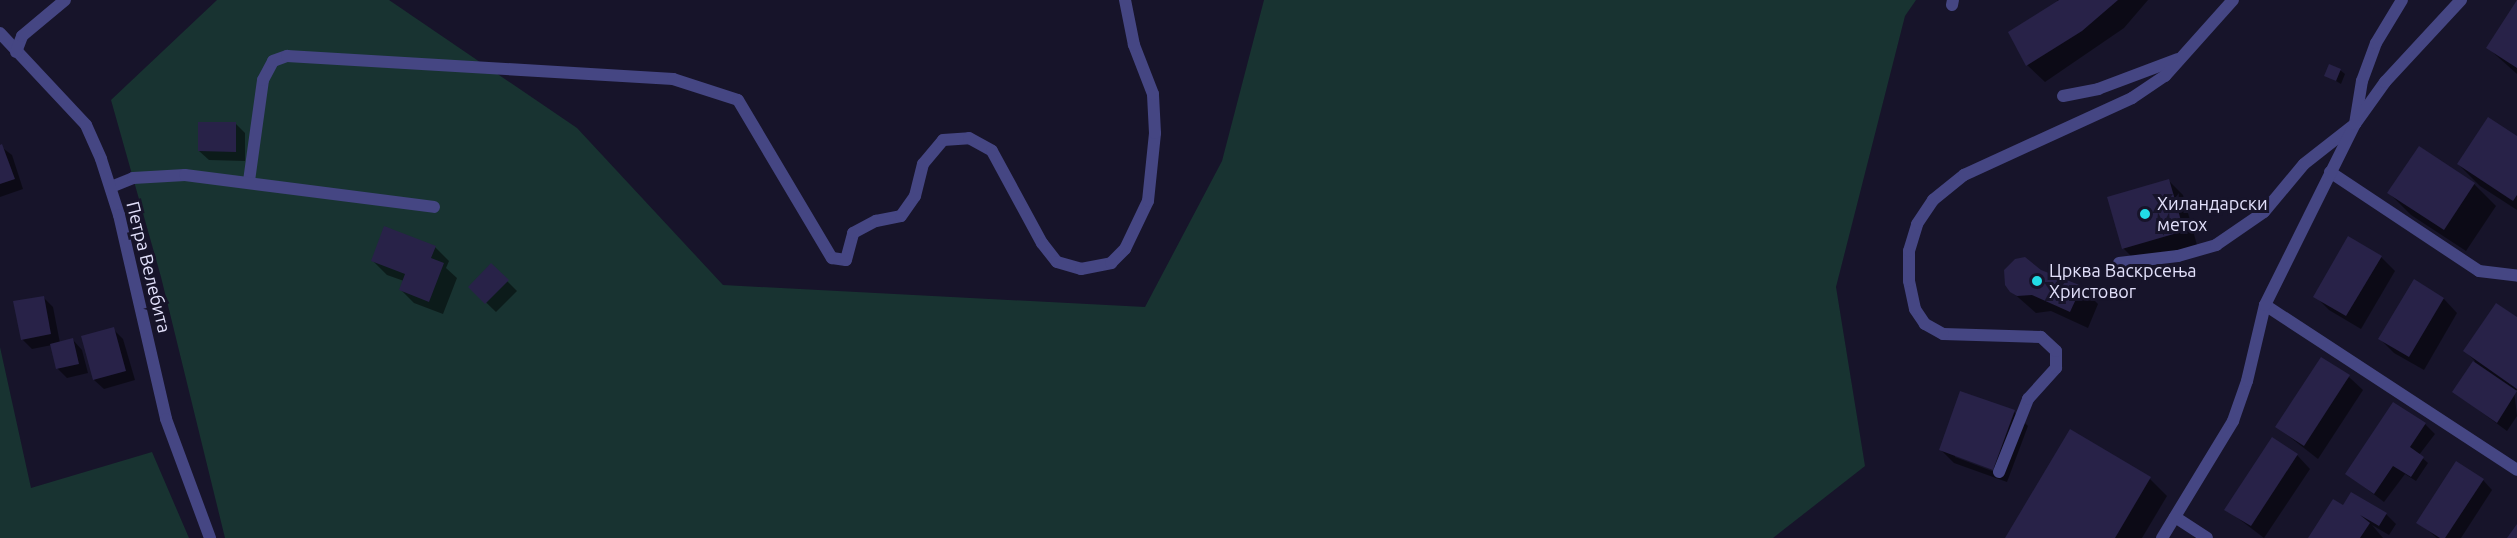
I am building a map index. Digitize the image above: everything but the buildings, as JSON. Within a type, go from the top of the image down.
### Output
[{"type":"street","points":[[16,52],[22,36],[65,0]]},
{"type":"street","points":[[249,181],[263,80],[273,62],[287,56],[673,79],[738,100],[832,258],[846,260],[853,232],[876,221],[901,216],[915,196],[923,164],[943,140],[969,138],[992,151],[1042,243],[1058,262],[1081,269],[1111,263],[1125,249],[1148,201],[1155,133],[1153,94],[1134,45],[1125,0]]},
{"type":"street","points":[[1999,472],[2018,417],[2028,399],[2056,368],[2056,351],[2041,337],[1943,334],[1925,324],[1915,309],[1909,281],[1909,251],[1917,224],[1933,200],[1964,175],[2132,98],[2165,76],[2233,0]]},
{"type":"street","points":[[2119,262],[2178,256],[2216,244],[2243,229],[2264,212],[2304,165],[2355,124],[2362,81],[2376,43],[2402,0]]},
{"type":"street","points":[[2162,538],[2233,421],[2247,381],[2265,305],[2355,124],[2385,82],[2462,0]]},
{"type":"street","name":"Петра Велебита","points":[[0,33],[86,124],[111,187],[166,419],[210,538]]},
{"type":"street","points":[[2062,96],[2098,89],[2184,56]]},
{"type":"street","points":[[2330,172],[2479,271],[2517,276]]},
{"type":"street","points":[[111,187],[133,178],[185,175],[249,181],[434,207]]},
{"type":"street","points":[[2265,305],[2517,470]]},
{"type":"street","points":[[2175,517],[2207,538]]},
{"type":"green space","points":[[217,0],[389,0],[577,128],[723,285],[1145,307],[1222,161],[1264,0],[1916,0],[1905,16],[1836,287],[1865,466],[1773,538],[225,538],[161,277],[111,100]]},
{"type":"green space","points":[[0,347],[31,488],[152,452],[189,538],[0,538]]},
{"type":"place","name":"Хиландарски метох","points":[[2145,214]]},
{"type":"place","name":"Црква Васкрсења Христовог","points":[[2037,281]]}]
